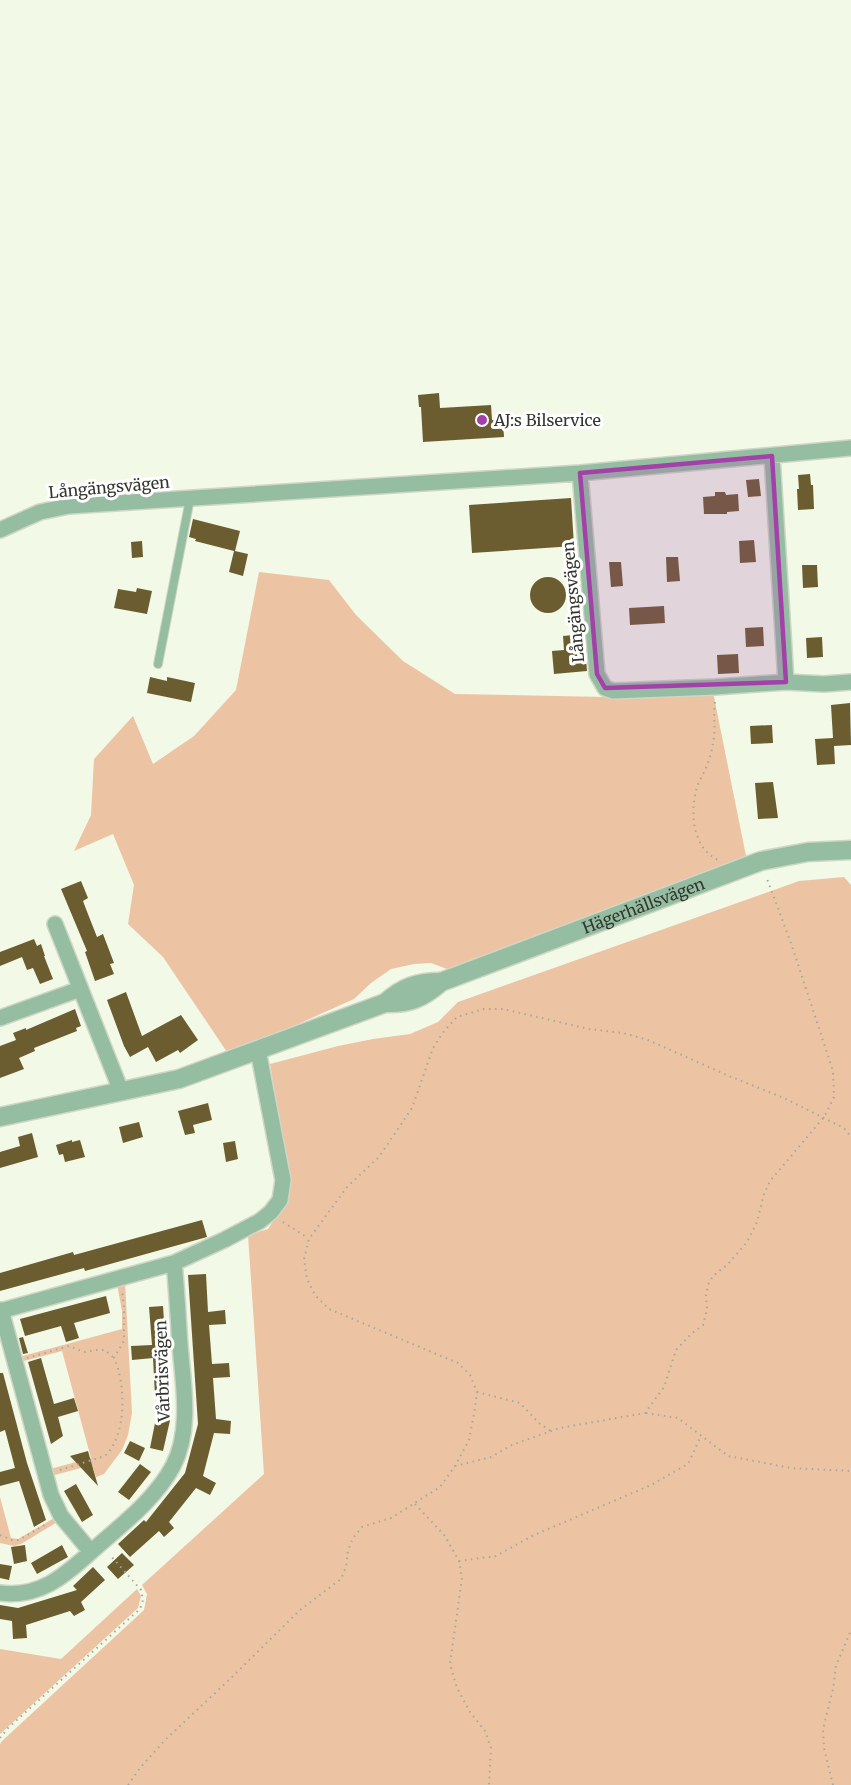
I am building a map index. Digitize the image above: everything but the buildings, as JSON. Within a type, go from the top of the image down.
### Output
[{"type":"street","name":"Långängsvägen","points":[[0,530],[24,518],[56,507],[580,473],[851,448]]},
{"type":"street","points":[[772,456],[786,682]]},
{"type":"street","name":"Långängsvägen","points":[[580,473],[597,674],[604,688],[613,691],[786,682],[824,684],[851,682]]},
{"type":"street","name":"Hägerhällsvägen","points":[[0,1117],[179,1078],[385,1003],[402,1004],[427,994],[441,982],[761,861],[808,852],[851,850]]},
{"type":"street","points":[[56,924],[121,1091]]},
{"type":"street","points":[[0,1017],[80,989]]},
{"type":"street","points":[[95,1548],[61,1516],[51,1495],[1,1311],[174,1263],[224,1240],[260,1221],[271,1212],[280,1200],[283,1180],[258,1050]]},
{"type":"street","name":"Vårbrisvägen","points":[[0,1593],[28,1592],[44,1587],[67,1574],[144,1504],[174,1465],[185,1407],[174,1263]]},
{"type":"lane","name":"Långängsvägen","points":[[158,664],[190,499]]},
{"type":"path","points":[[715,687],[716,728],[707,765],[697,789],[694,821],[697,837],[704,850],[714,859],[738,869]]},
{"type":"path","points":[[645,1413],[664,1387],[676,1350],[703,1325],[707,1309],[708,1285],[713,1276],[728,1264],[747,1242],[757,1222],[764,1194],[770,1182],[824,1117],[834,1097],[833,1071],[761,861]]},
{"type":"path","points":[[128,1785],[165,1740],[300,1610],[341,1579],[346,1567],[348,1550],[363,1527],[391,1518],[440,1487],[469,1440],[477,1392],[470,1375],[458,1363],[328,1308],[315,1295],[307,1279],[304,1259],[309,1239],[346,1187],[379,1157],[412,1108],[433,1048],[457,1017],[484,1009],[503,1009],[648,1040],[824,1117],[844,1128],[851,1137]]},
{"type":"path","points":[[271,1212],[309,1239]]},
{"type":"path","points":[[114,1358],[123,1346],[125,1336],[124,1306],[118,1278]]},
{"type":"path","points":[[15,1361],[69,1346],[84,1352],[105,1350],[114,1358],[120,1370],[122,1403],[120,1431],[114,1446],[99,1459],[45,1474]]},
{"type":"path","points":[[477,1392],[520,1403],[539,1423],[552,1432]]},
{"type":"path","points":[[455,1466],[491,1457],[512,1445],[560,1428],[645,1413],[678,1418],[728,1456],[791,1468],[851,1471]]},
{"type":"path","points":[[459,1561],[496,1556],[532,1536],[651,1485],[688,1464],[701,1436]]},
{"type":"path","points":[[414,1503],[445,1536],[459,1561],[462,1578],[450,1664],[457,1688],[470,1712],[485,1731],[491,1748],[489,1785]]},
{"type":"path","points":[[0,1535],[19,1540],[61,1516]]},
{"type":"path","points":[[0,1738],[8,1728],[140,1609],[144,1600],[141,1590],[95,1548]]},
{"type":"path","points":[[833,1785],[824,1748],[823,1730],[836,1666],[851,1630]]},
{"type":"highlighted area","points":[[772,456],[786,682],[605,688],[597,674],[580,473]]},
{"type":"shaded area","points":[[259,572],[329,580],[356,615],[403,661],[455,694],[605,697],[713,692],[746,856],[447,969],[431,963],[391,969],[354,999],[229,1055],[163,957],[128,924],[134,885],[113,834],[74,851],[91,815],[94,759],[133,716],[153,764],[194,736],[236,690]]},
{"type":"shaded area","points":[[844,877],[851,885],[851,1785],[0,1785],[0,1744],[2,1741],[144,1610],[147,1594],[142,1585],[264,1474],[248,1235],[268,1229],[291,1187],[270,1064],[338,1046],[410,1034],[438,1022],[458,1002],[799,881]]},
{"type":"shaded area","points":[[125,1282],[132,1413],[128,1435],[122,1450],[104,1474],[96,1477],[92,1465],[51,1476],[50,1469],[91,1458],[62,1351],[20,1362],[19,1357],[122,1329],[122,1311],[117,1284]]},
{"type":"shaded area","points":[[0,1497],[11,1538],[18,1539],[56,1517],[59,1521],[21,1544],[14,1546],[0,1543]]},
{"type":"shaded area","points":[[137,1589],[141,1596],[138,1608],[0,1734],[0,1649],[61,1659]]},
{"type":"place","name":"AJ:s Bilservice","points":[[482,420]]}]
